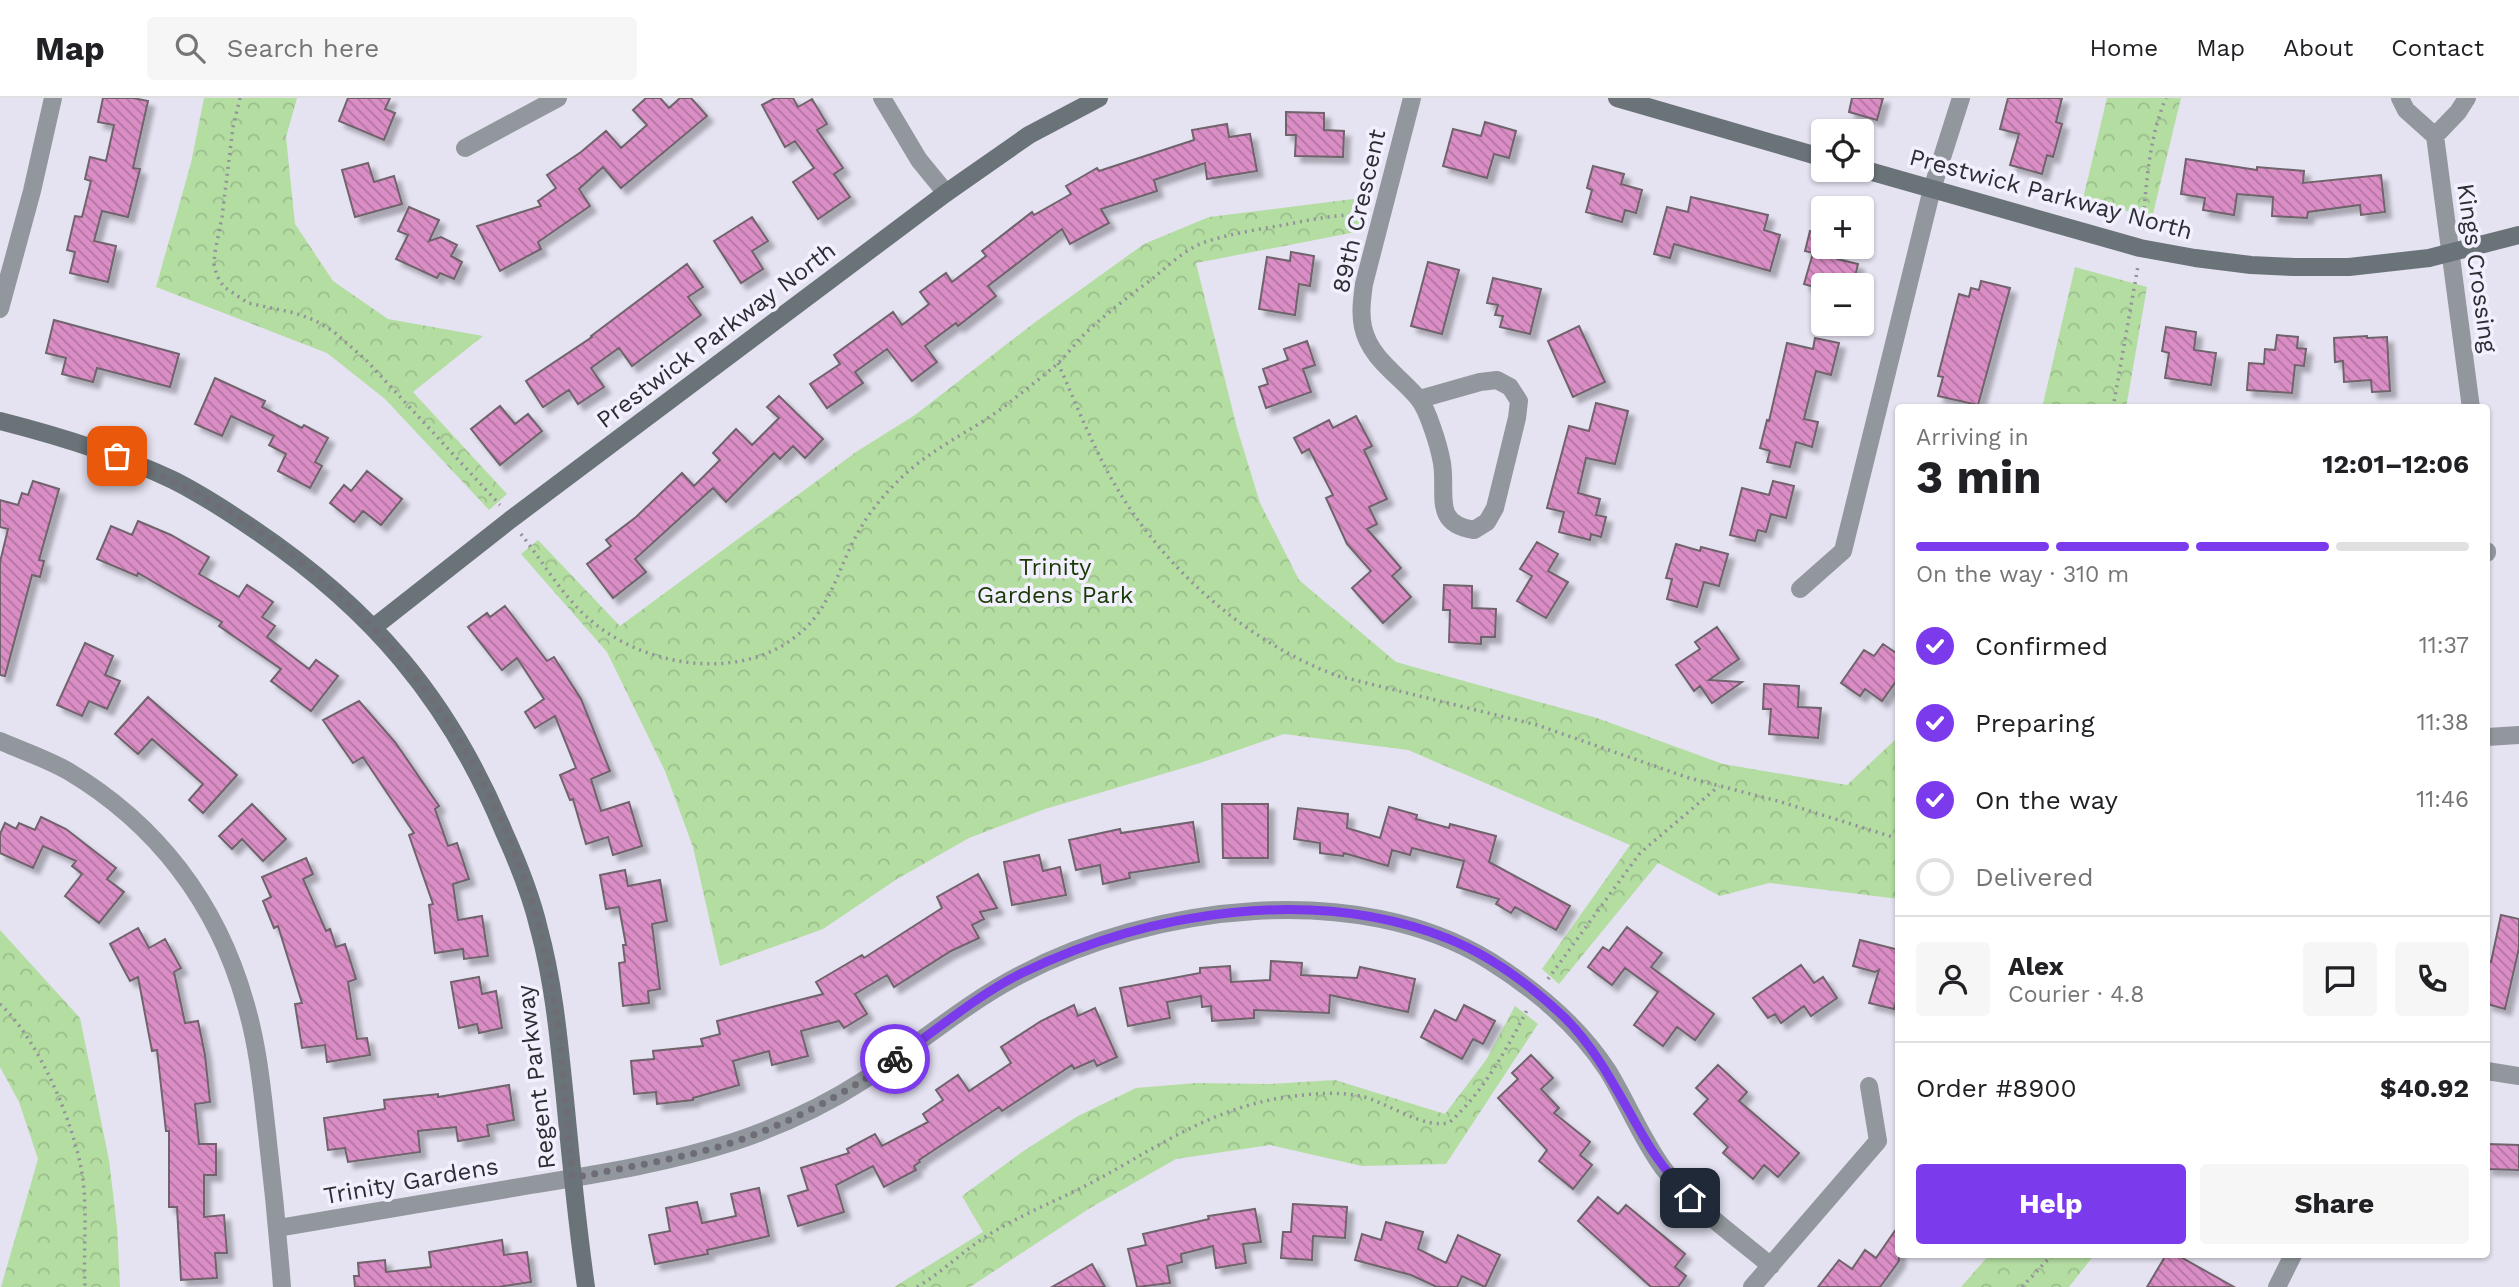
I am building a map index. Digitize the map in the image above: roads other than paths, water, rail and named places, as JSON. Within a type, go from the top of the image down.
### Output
[{"type":"street","points":[[0,309],[33,191],[53,98]]},
{"type":"street","points":[[465,148],[558,98]]},
{"type":"street","points":[[882,98],[919,160],[946,193]]},
{"type":"street","name":"Prestwick Parkway North","points":[[374,627],[521,512],[946,193],[1029,135],[1099,98]]},
{"type":"street","name":"89th Crescent","points":[[1412,98],[1364,284],[1361,307],[1363,328],[1373,350],[1420,399],[1432,428],[1442,465],[1443,503],[1448,518],[1459,528],[1474,530],[1487,522],[1495,508],[1519,401],[1510,387],[1497,380],[1480,382],[1420,399]]},
{"type":"street","points":[[1618,98],[1811,154]]},
{"type":"street","points":[[1800,589],[1843,551],[1932,189],[1961,98]]},
{"type":"street","points":[[2400,98],[2406,110],[2435,135],[2458,112],[2467,98]]},
{"type":"street","name":"Kings Crossing","points":[[2435,135],[2470,404]]},
{"type":"street","name":"Prestwick Parkway North","points":[[1874,172],[2140,247],[2195,258],[2294,267],[2349,267],[2450,254],[2519,236]]},
{"type":"street","name":"Regent Parkway","points":[[0,421],[117,456],[176,482],[220,506],[337,591],[374,627],[422,685],[468,754],[522,874],[539,928],[552,989],[586,1287]]},
{"type":"street","points":[[2490,737],[2519,735]]},
{"type":"street","points":[[0,741],[67,770],[106,797],[147,831],[182,871],[210,912],[232,960],[255,1043],[278,1228],[282,1287]]},
{"type":"street","name":"Trinity Gardens","points":[[278,1228],[573,1178],[664,1160],[732,1142],[799,1116],[861,1082],[968,1005],[1021,974],[1076,950],[1132,931],[1191,917],[1252,911],[1312,911],[1413,927],[1451,940],[1486,958],[1538,994],[1565,1018],[1607,1070],[1664,1169],[1690,1198],[1771,1266]]},
{"type":"street","points":[[2490,1071],[2519,1076]]},
{"type":"street","points":[[1752,1287],[1878,1141],[1869,1086]]},
{"type":"street","points":[[2277,1287],[2292,1258]]},
{"type":"park label","name":"Trinity Gardens Park","points":[[1055,581]]}]
